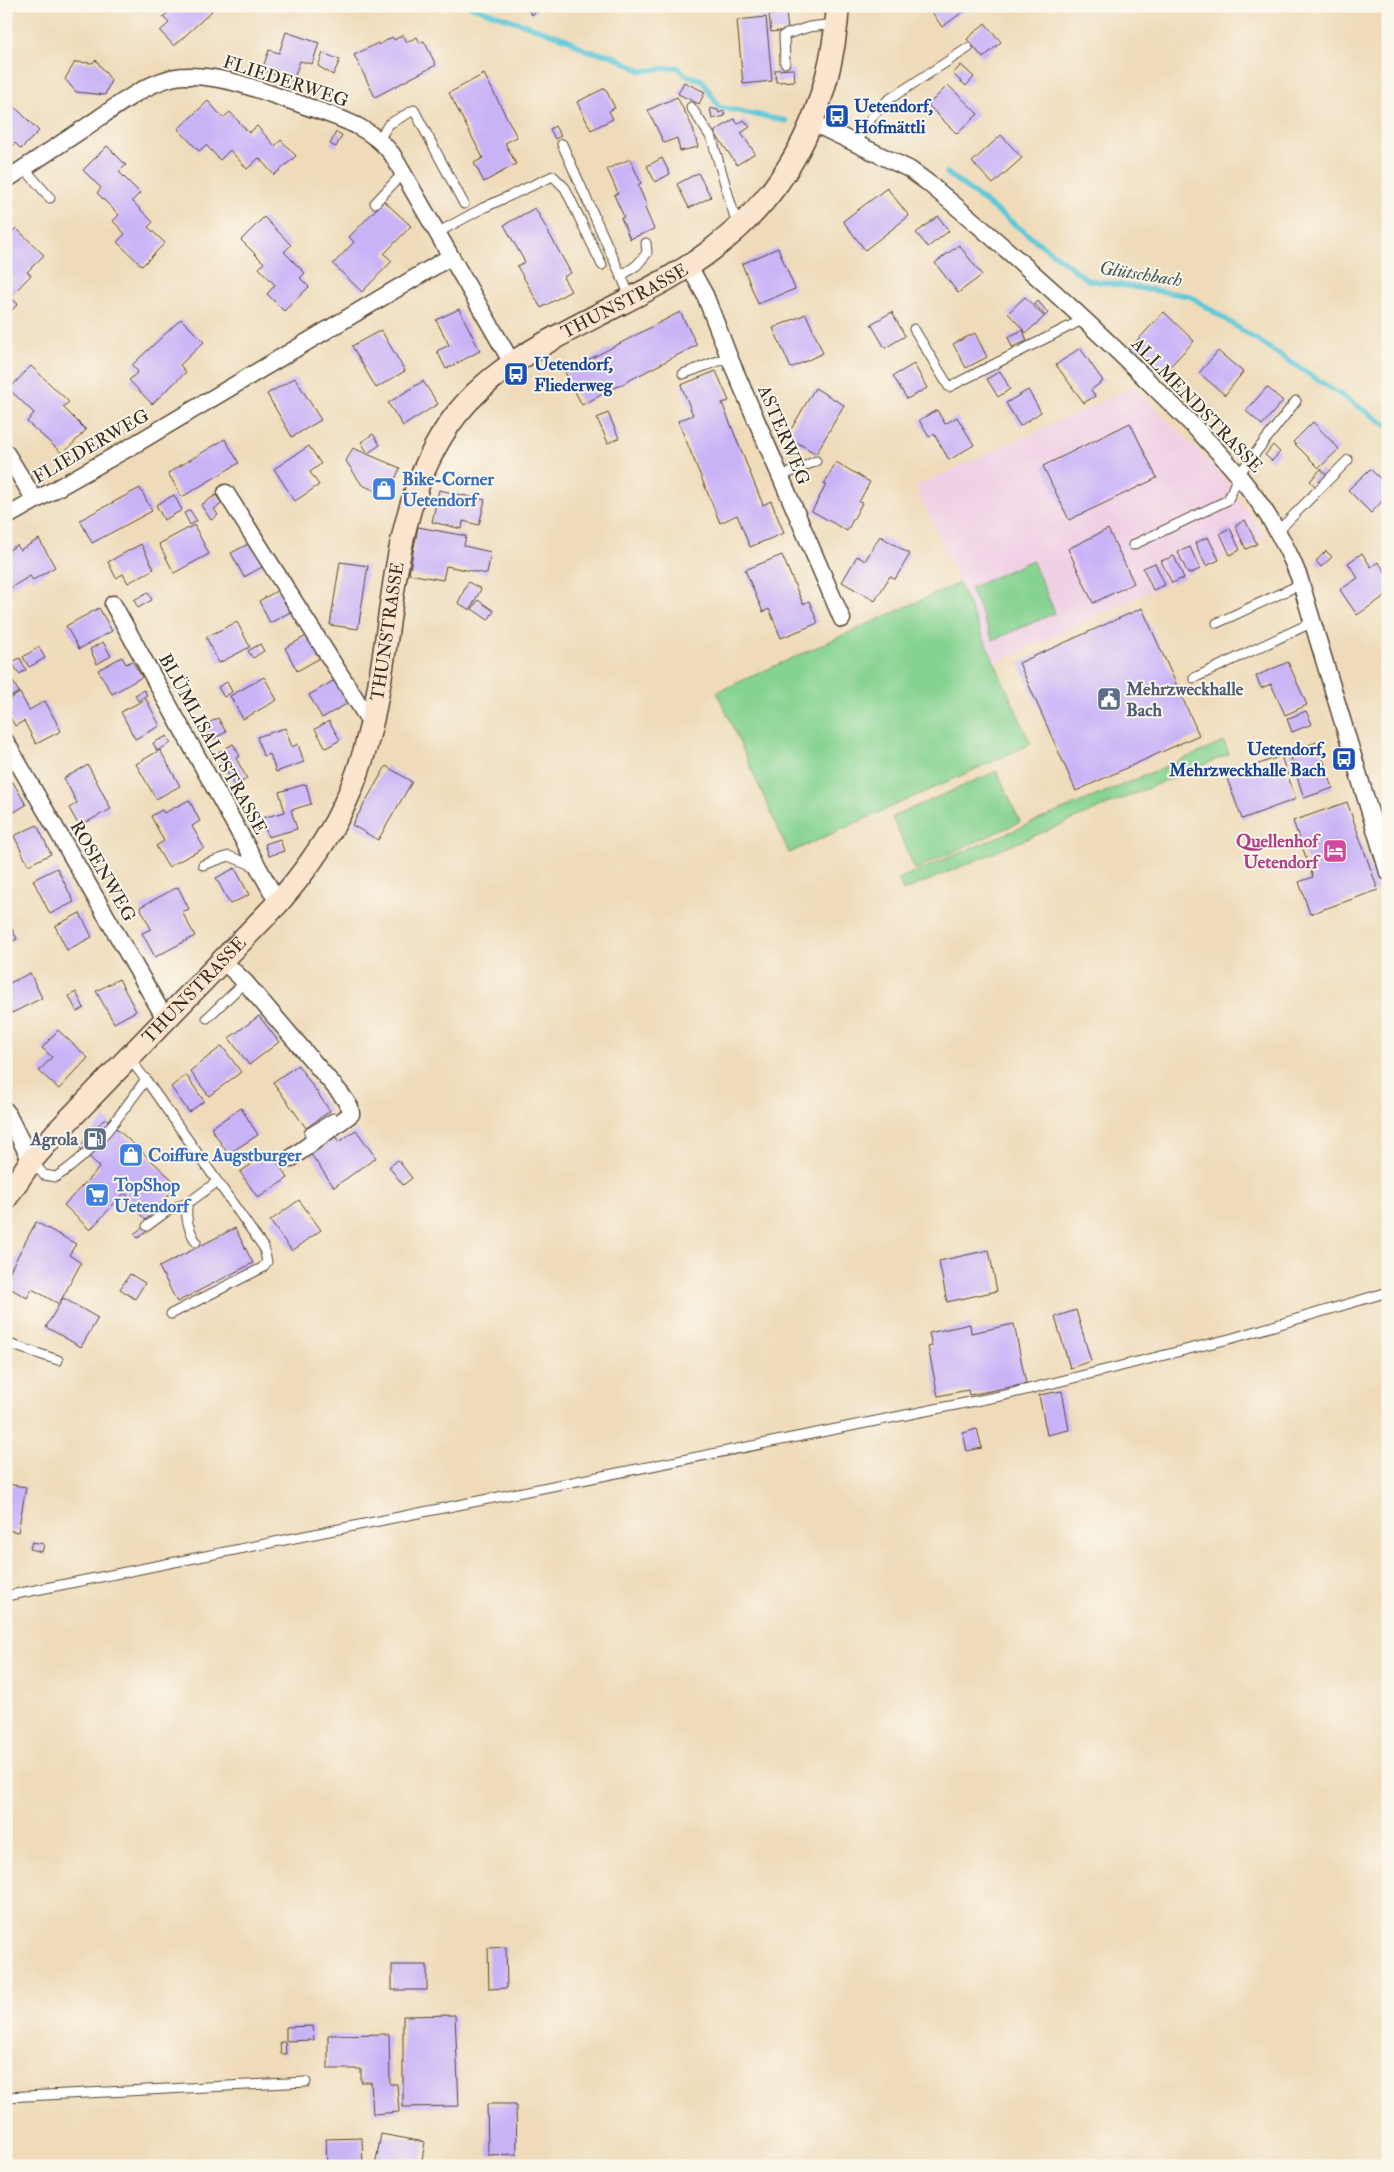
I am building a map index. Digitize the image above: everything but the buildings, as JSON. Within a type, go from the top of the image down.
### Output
[{"type":"main road","name":"THUNSTRASSE","points":[[6,1198],[31,1161],[55,1134],[278,903],[310,865],[336,824],[357,777],[372,725],[402,547],[422,471],[457,414],[475,395],[512,363],[548,340],[632,298],[689,266],[714,249],[763,202],[783,176],[813,123],[830,70],[838,15]]},
{"type":"street","name":"FLIEDERWEG","points":[[6,180],[133,96],[156,84],[184,76],[208,76],[235,82],[357,125],[379,139],[404,172],[450,257],[512,363]]},
{"type":"street","name":"ALLMENDSTRASSE","points":[[813,123],[909,169],[927,182],[1084,319],[1239,474],[1278,531],[1290,554],[1382,831],[1388,872]]},
{"type":"street","name":"FLIEDERWEG","points":[[6,517],[141,441],[450,257]]},
{"type":"street","name":"ASTERWEG","points":[[689,266],[705,295],[728,357],[842,619]]},
{"type":"street","name":"FLIEDERWEG","points":[[6,453],[35,500]]},
{"type":"street","points":[[226,493],[372,725]]},
{"type":"street","name":"BLÜMLISALPSTRASSE","points":[[113,604],[278,903]]},
{"type":"street","name":"ROSENWEG","points":[[6,742],[166,1020]]},
{"type":"street","points":[[222,961],[245,982],[350,1107],[350,1114],[290,1159]]},
{"type":"street","points":[[6,1111],[31,1161]]},
{"type":"lane","points":[[785,63],[784,35],[809,28],[838,15]]},
{"type":"lane","points":[[855,144],[874,114],[888,100],[968,48]]},
{"type":"lane","points":[[691,107],[712,139],[738,228]]},
{"type":"lane","points":[[379,139],[389,124],[414,110],[464,204]]},
{"type":"lane","points":[[562,144],[632,298]]},
{"type":"lane","points":[[24,168],[50,198]]},
{"type":"lane","points":[[375,203],[404,172]]},
{"type":"lane","points":[[437,233],[483,208],[553,176],[565,188],[602,265]]},
{"type":"lane","points":[[622,276],[637,265],[647,254],[646,243]]},
{"type":"lane","points":[[914,329],[949,386],[1084,319]]},
{"type":"lane","points":[[683,374],[728,357]]},
{"type":"lane","points":[[1133,546],[1228,500],[1239,474],[1296,401]]},
{"type":"lane","points":[[1278,531],[1348,460]]},
{"type":"lane","points":[[780,477],[816,461]]},
{"type":"lane","points":[[1217,623],[1301,584]]},
{"type":"lane","points":[[1194,678],[1313,622]]},
{"type":"lane","points":[[203,865],[229,856],[257,867]]},
{"type":"lane","points":[[207,1018],[245,982]]},
{"type":"lane","points":[[128,1058],[146,1078],[264,1248],[267,1262],[262,1268],[171,1314]]},
{"type":"lane","points":[[31,1161],[44,1175],[56,1177],[74,1166],[112,1124],[146,1078]]},
{"type":"lane","points":[[310,1133],[350,1107]]},
{"type":"lane","points":[[147,1226],[170,1209],[188,1203],[217,1182]]},
{"type":"lane","points":[[188,1203],[186,1210],[190,1231],[196,1242]]},
{"type":"lane","points":[[6,1596],[1005,1395],[1233,1338],[1388,1292]]},
{"type":"lane","points":[[6,1343],[58,1360]]},
{"type":"lane","points":[[6,2097],[306,2082]]},
{"type":"shaded area","points":[[1134,387],[1221,474],[1265,537],[995,664],[916,486]]},
{"type":"green space","points":[[1032,560],[1055,613],[993,640],[970,588]]},
{"type":"green space","points":[[959,583],[1031,744],[789,853],[717,692]]},
{"type":"green space","points":[[1224,742],[1229,754],[903,891],[898,879]]},
{"type":"green space","points":[[997,771],[1020,822],[915,869],[892,817]]},
{"type":"waterway","name":"Glütschbach","points":[[470,6],[567,39],[587,51],[611,55],[642,71],[677,67],[686,75],[702,80],[719,107],[786,121]]},
{"type":"waterway","name":"Glütschbach","points":[[947,173],[1088,280],[1190,296],[1388,426]]},
{"type":"place","name":"Uetendorf, Hofmättli","points":[[837,116]]},
{"type":"place","name":"Uetendorf, Fliederweg","points":[[516,374]]},
{"type":"place","name":"Bike-Corner Uetendorf","points":[[384,489]]},
{"type":"place","name":"Mehrzweckhalle Bach","points":[[1109,699]]},
{"type":"place","name":"Uetendorf, Mehrzweckhalle Bach","points":[[1344,759]]},
{"type":"place","name":"Quellenhof Uetendorf","points":[[1335,851]]},
{"type":"place","name":"Agrola","points":[[95,1139]]},
{"type":"place","name":"Coiffure Augstburger","points":[[131,1155]]},
{"type":"place","name":"TopShop Uetendorf","points":[[97,1195]]}]
